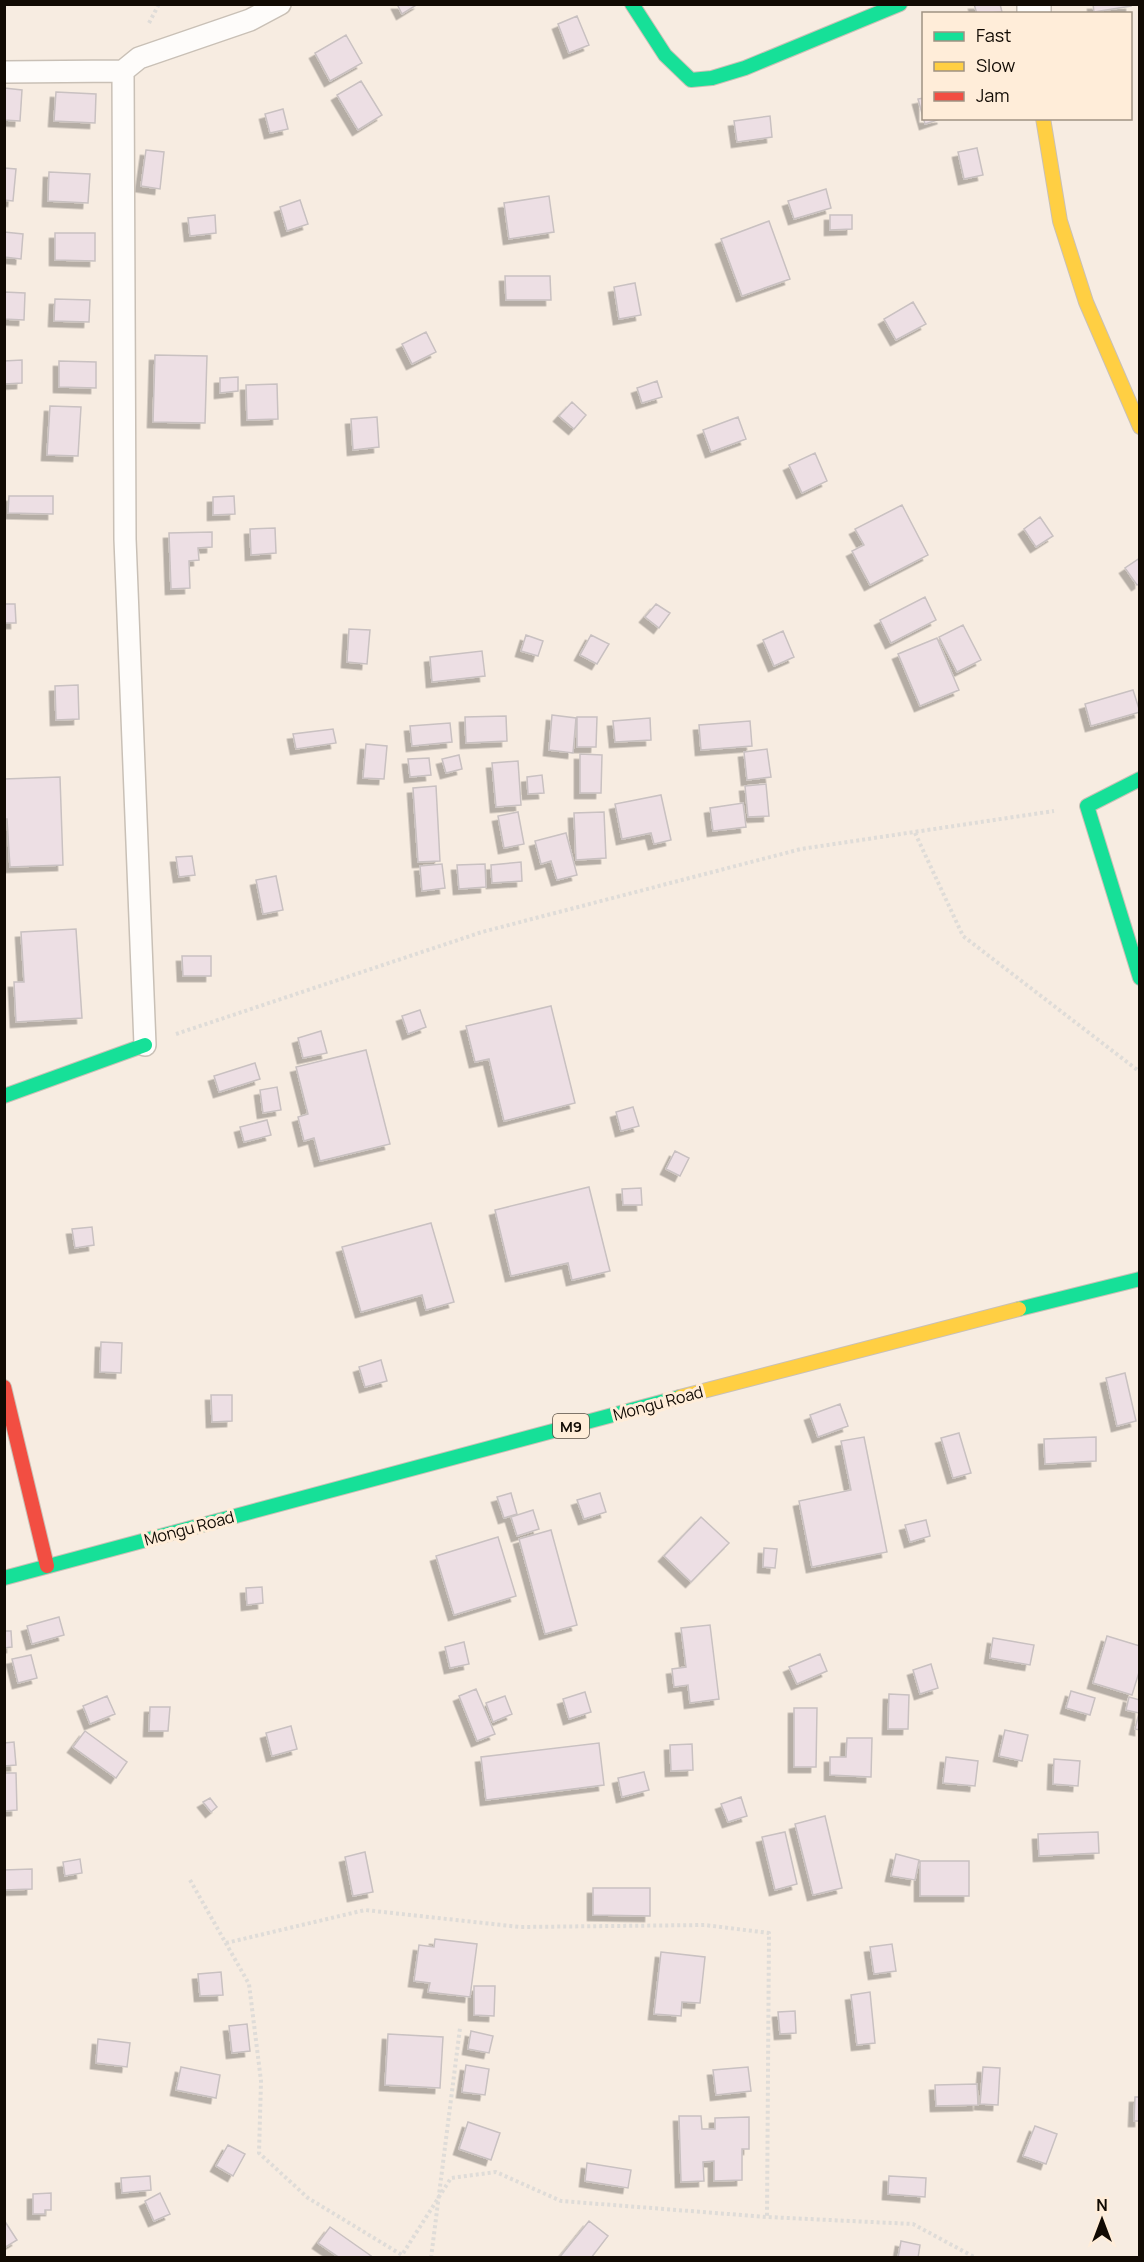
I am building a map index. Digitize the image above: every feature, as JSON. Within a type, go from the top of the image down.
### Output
[{"type":"street","points":[[632,4],[655,43],[674,68],[691,80],[712,78],[745,68],[900,4]]},
{"type":"street","points":[[1043,120],[1060,221],[1086,302],[1140,427]]},
{"type":"street","points":[[1140,779],[1087,806],[1140,978]]},
{"type":"street","points":[[4,1096],[145,1045]]},
{"type":"street","name":"Mongu Road","points":[[4,1578],[835,1356],[1140,1279]]},
{"type":"street","points":[[4,1387],[47,1566]]},
{"type":"lane","points":[[4,72],[123,71],[139,58],[250,20],[280,4]]},
{"type":"lane","points":[[123,71],[124,539],[145,1045]]},
{"type":"path","points":[[145,1045],[482,932],[801,849],[1087,806]]},
{"type":"path","points":[[915,833],[963,936],[1140,1072]]},
{"type":"path","points":[[190,1880],[249,1984],[261,2081],[259,2153],[308,2198],[402,2255],[451,2178],[496,2172],[561,2201],[767,2217],[912,2224],[976,2258]]},
{"type":"path","points":[[226,1943],[365,1910],[520,1927],[705,1925],[769,1934],[767,2217]]},
{"type":"path","points":[[431,2258],[460,2028]]},
{"type":"building","points":[[397,4],[418,4],[402,14]]},
{"type":"building","points":[[974,4],[1000,4],[1002,12],[976,12]]},
{"type":"building","points":[[1093,4],[1131,4],[1131,6],[1094,12]]},
{"type":"building","points":[[577,16],[589,45],[569,53],[558,24]]},
{"type":"building","points":[[346,35],[362,63],[330,81],[315,53]]},
{"type":"building","points":[[361,81],[382,115],[358,130],[337,95]]},
{"type":"building","points":[[4,88],[22,90],[20,121],[4,120]]},
{"type":"building","points":[[56,92],[96,94],[95,123],[54,121]]},
{"type":"building","points":[[922,98],[922,113],[918,99]]},
{"type":"building","points":[[283,109],[288,129],[270,133],[265,114]]},
{"type":"building","points":[[770,116],[772,137],[737,142],[734,121]]},
{"type":"building","points":[[924,120],[937,120],[925,124]]},
{"type":"building","points":[[977,148],[983,175],[964,179],[958,152]]},
{"type":"building","points":[[146,150],[164,152],[160,189],[141,186]]},
{"type":"building","points":[[4,168],[16,169],[13,201],[4,200]]},
{"type":"building","points":[[49,172],[90,174],[88,203],[48,201]]},
{"type":"building","points":[[826,189],[831,208],[794,219],[788,201]]},
{"type":"building","points":[[549,196],[554,232],[509,239],[504,203]]},
{"type":"building","points":[[300,200],[308,224],[287,231],[280,207]]},
{"type":"building","points":[[215,215],[216,233],[190,236],[188,218]]},
{"type":"building","points":[[830,215],[852,215],[852,229],[830,230]]},
{"type":"building","points":[[769,221],[790,279],[742,296],[721,239]]},
{"type":"building","points":[[4,232],[23,234],[21,259],[4,257]]},
{"type":"building","points":[[55,233],[95,233],[95,261],[55,260]]},
{"type":"building","points":[[505,276],[550,276],[551,300],[506,300]]},
{"type":"building","points":[[635,283],[641,315],[619,319],[614,287]]},
{"type":"building","points":[[4,292],[25,293],[24,320],[4,319]]},
{"type":"building","points":[[55,299],[90,300],[89,322],[54,321]]},
{"type":"building","points":[[913,302],[926,324],[896,340],[884,319]]},
{"type":"building","points":[[426,332],[436,352],[412,364],[402,344]]},
{"type":"building","points":[[155,355],[207,356],[205,423],[153,422]]},
{"type":"building","points":[[22,360],[22,383],[4,384],[4,361]]},
{"type":"building","points":[[59,361],[96,362],[96,388],[59,387]]},
{"type":"building","points":[[238,377],[238,391],[220,393],[220,378]]},
{"type":"building","points":[[657,381],[662,397],[642,403],[637,388]]},
{"type":"building","points":[[277,384],[278,419],[247,420],[246,385]]},
{"type":"building","points":[[572,402],[586,415],[574,429],[559,416]]},
{"type":"building","points":[[50,406],[81,407],[78,456],[47,455]]},
{"type":"building","points":[[377,417],[379,447],[353,450],[351,419]]},
{"type":"building","points":[[738,417],[746,439],[711,452],[703,430]]},
{"type":"building","points":[[815,453],[827,481],[802,493],[789,465]]},
{"type":"building","points":[[9,496],[53,496],[53,514],[8,513]]},
{"type":"building","points":[[234,496],[235,514],[213,515],[213,497]]},
{"type":"building","points":[[902,505],[928,555],[870,585],[852,551],[864,545],[855,529]]},
{"type":"building","points":[[1040,517],[1053,536],[1036,547],[1024,529]]},
{"type":"building","points":[[275,528],[276,553],[251,555],[250,529]]},
{"type":"building","points":[[212,532],[212,547],[198,548],[199,560],[189,561],[190,588],[171,589],[169,533]]},
{"type":"building","points":[[1140,558],[1140,583],[1137,585],[1125,568]]},
{"type":"building","points":[[925,597],[936,620],[891,643],[880,620]]},
{"type":"building","points":[[4,604],[15,604],[16,623],[4,623]]},
{"type":"building","points":[[656,604],[670,613],[659,628],[645,617]]},
{"type":"building","points":[[963,625],[981,660],[957,672],[939,637]]},
{"type":"building","points":[[349,629],[370,630],[367,664],[347,662]]},
{"type":"building","points":[[783,631],[794,657],[774,666],[763,640]]},
{"type":"building","points":[[526,635],[543,641],[538,656],[521,651]]},
{"type":"building","points":[[591,635],[609,644],[597,664],[580,655]]},
{"type":"building","points":[[937,638],[959,690],[920,706],[898,654]]},
{"type":"building","points":[[482,651],[485,676],[432,682],[430,657]]},
{"type":"building","points":[[78,685],[79,719],[56,720],[55,686]]},
{"type":"building","points":[[1133,690],[1140,712],[1091,726],[1085,704]]},
{"type":"building","points":[[552,715],[576,718],[573,753],[549,750]]},
{"type":"building","points":[[506,716],[507,741],[466,743],[465,717]]},
{"type":"building","points":[[577,717],[597,717],[596,747],[577,747]]},
{"type":"building","points":[[650,718],[651,740],[615,742],[613,721]]},
{"type":"building","points":[[750,721],[752,746],[701,750],[699,725]]},
{"type":"building","points":[[450,723],[452,742],[412,746],[410,726]]},
{"type":"building","points":[[333,729],[336,743],[296,749],[293,734]]},
{"type":"building","points":[[366,744],[387,746],[384,779],[363,778]]},
{"type":"building","points":[[767,749],[771,777],[747,780],[744,752]]},
{"type":"building","points":[[580,754],[602,755],[601,793],[580,793]]},
{"type":"building","points":[[459,755],[462,769],[446,773],[442,759]]},
{"type":"building","points":[[429,758],[431,775],[410,777],[408,759]]},
{"type":"building","points":[[518,761],[521,805],[496,807],[492,763]]},
{"type":"building","points":[[542,775],[544,793],[528,794],[527,777]]},
{"type":"building","points":[[60,777],[63,865],[10,867],[7,819],[4,819],[4,779]]},
{"type":"building","points":[[766,784],[769,816],[748,817],[745,786]]},
{"type":"building","points":[[436,786],[440,861],[418,862],[413,788]]},
{"type":"building","points":[[661,795],[671,840],[654,844],[651,833],[622,839],[615,804]]},
{"type":"building","points":[[743,803],[746,827],[713,831],[710,808]]},
{"type":"building","points":[[518,812],[524,844],[504,848],[498,816]]},
{"type":"building","points":[[604,812],[606,858],[576,860],[574,813]]},
{"type":"building","points":[[566,833],[577,875],[557,880],[551,861],[541,864],[535,841]]},
{"type":"building","points":[[192,856],[195,875],[179,877],[176,857]]},
{"type":"building","points":[[521,862],[522,881],[492,883],[491,865]]},
{"type":"building","points":[[442,864],[445,888],[422,891],[420,866]]},
{"type":"building","points":[[485,864],[486,887],[459,889],[457,865]]},
{"type":"building","points":[[276,876],[283,910],[263,914],[256,880]]},
{"type":"building","points":[[76,929],[82,1018],[16,1022],[14,982],[24,982],[21,932]]},
{"type":"building","points":[[182,956],[211,956],[211,976],[183,976]]},
{"type":"building","points":[[551,1006],[575,1103],[504,1121],[489,1059],[475,1062],[466,1026]]},
{"type":"building","points":[[420,1010],[426,1027],[408,1034],[402,1016]]},
{"type":"building","points":[[321,1031],[327,1053],[303,1058],[298,1038]]},
{"type":"building","points":[[366,1050],[390,1144],[320,1161],[314,1138],[304,1141],[298,1117],[308,1114],[296,1067]]},
{"type":"building","points":[[255,1063],[260,1079],[219,1092],[214,1076]]},
{"type":"building","points":[[277,1087],[281,1110],[263,1113],[260,1090]]},
{"type":"building","points":[[633,1107],[639,1126],[621,1131],[616,1112]]},
{"type":"building","points":[[267,1120],[271,1135],[244,1142],[240,1127]]},
{"type":"building","points":[[675,1151],[689,1158],[680,1176],[666,1169]]},
{"type":"building","points":[[589,1187],[610,1271],[572,1280],[568,1263],[511,1276],[495,1210]]},
{"type":"building","points":[[641,1188],[642,1205],[623,1205],[622,1189]]},
{"type":"building","points":[[431,1223],[454,1302],[426,1310],[422,1295],[361,1312],[342,1247]]},
{"type":"building","points":[[92,1227],[94,1245],[75,1248],[72,1229]]},
{"type":"building","points":[[101,1342],[122,1343],[121,1373],[100,1372]]},
{"type":"building","points":[[381,1360],[387,1381],[365,1387],[359,1367]]},
{"type":"building","points":[[1125,1373],[1136,1421],[1117,1426],[1106,1378]]},
{"type":"building","points":[[211,1395],[232,1395],[232,1421],[212,1422]]},
{"type":"building","points":[[840,1404],[848,1426],[818,1437],[810,1415]]},
{"type":"building","points":[[959,1433],[971,1473],[953,1478],[941,1438]]},
{"type":"building","points":[[864,1437],[887,1552],[812,1567],[799,1501],[851,1490],[841,1441]]},
{"type":"building","points":[[1096,1437],[1096,1461],[1045,1464],[1044,1439]]},
{"type":"building","points":[[511,1493],[517,1514],[504,1518],[497,1497]]},
{"type":"building","points":[[600,1493],[606,1512],[584,1519],[577,1500]]},
{"type":"building","points":[[533,1510],[539,1529],[517,1536],[511,1517]]},
{"type":"building","points":[[701,1517],[729,1543],[691,1582],[664,1556]]},
{"type":"building","points":[[926,1520],[930,1536],[910,1542],[905,1525]]},
{"type":"building","points":[[551,1530],[577,1625],[545,1634],[519,1539]]},
{"type":"building","points":[[498,1537],[516,1596],[454,1615],[436,1556]]},
{"type":"building","points":[[764,1548],[777,1549],[775,1568],[763,1567]]},
{"type":"building","points":[[262,1587],[263,1603],[247,1605],[246,1588]]},
{"type":"building","points":[[59,1617],[64,1635],[32,1644],[27,1626]]},
{"type":"building","points":[[710,1625],[719,1699],[690,1703],[688,1685],[674,1687],[672,1669],[686,1667],[681,1628]]},
{"type":"building","points":[[4,1631],[11,1631],[12,1647],[4,1648]]},
{"type":"building","points":[[1107,1636],[1140,1646],[1140,1669],[1132,1695],[1093,1683]]},
{"type":"building","points":[[993,1638],[1034,1645],[1030,1665],[990,1658]]},
{"type":"building","points":[[464,1642],[469,1664],[450,1668],[445,1647]]},
{"type":"building","points":[[820,1654],[827,1671],[797,1684],[789,1667]]},
{"type":"building","points":[[31,1655],[37,1678],[18,1683],[12,1659]]},
{"type":"building","points":[[931,1664],[938,1688],[920,1694],[913,1670]]},
{"type":"building","points":[[476,1689],[495,1734],[477,1741],[459,1696]]},
{"type":"building","points":[[1071,1691],[1095,1698],[1090,1715],[1066,1708]]},
{"type":"building","points":[[585,1692],[591,1712],[569,1719],[563,1699]]},
{"type":"building","points":[[889,1694],[909,1695],[908,1729],[888,1729]]},
{"type":"building","points":[[107,1696],[115,1714],[90,1724],[83,1706]]},
{"type":"building","points":[[505,1696],[512,1714],[493,1722],[486,1703]]},
{"type":"building","points":[[1129,1697],[1140,1700],[1140,1730],[1135,1729],[1139,1713],[1126,1710]]},
{"type":"building","points":[[150,1707],[170,1707],[168,1731],[149,1731]]},
{"type":"building","points":[[794,1708],[817,1708],[816,1767],[794,1767]]},
{"type":"building","points":[[291,1726],[297,1749],[272,1756],[266,1733]]},
{"type":"building","points":[[1005,1730],[1028,1735],[1022,1761],[999,1756]]},
{"type":"building","points":[[85,1731],[127,1762],[116,1778],[73,1747]]},
{"type":"building","points":[[847,1738],[872,1738],[871,1777],[830,1775],[830,1757],[846,1757]]},
{"type":"building","points":[[14,1742],[16,1765],[4,1766],[4,1743]]},
{"type":"building","points":[[599,1743],[604,1785],[486,1800],[481,1757]]},
{"type":"building","points":[[692,1744],[693,1770],[671,1771],[670,1745]]},
{"type":"building","points":[[946,1757],[978,1761],[975,1786],[943,1783]]},
{"type":"building","points":[[1054,1759],[1080,1761],[1078,1786],[1053,1784]]},
{"type":"building","points":[[644,1772],[649,1790],[622,1797],[618,1778]]},
{"type":"building","points":[[4,1773],[16,1773],[17,1810],[4,1811]]},
{"type":"building","points":[[741,1797],[747,1816],[728,1822],[721,1804]]},
{"type":"building","points":[[210,1798],[217,1807],[211,1812],[203,1802]]},
{"type":"building","points":[[825,1816],[842,1888],[813,1895],[795,1824]]},
{"type":"building","points":[[785,1832],[797,1884],[775,1890],[762,1837]]},
{"type":"building","points":[[1098,1832],[1099,1853],[1039,1856],[1038,1834]]},
{"type":"building","points":[[365,1852],[373,1892],[353,1896],[345,1857]]},
{"type":"building","points":[[896,1854],[919,1860],[915,1880],[891,1876]]},
{"type":"building","points":[[80,1859],[82,1873],[65,1876],[63,1862]]},
{"type":"building","points":[[920,1861],[969,1861],[969,1896],[920,1896]]},
{"type":"building","points":[[32,1869],[32,1889],[4,1890],[4,1870]]},
{"type":"building","points":[[593,1888],[650,1888],[650,1916],[593,1915]]},
{"type":"building","points":[[435,1939],[477,1944],[470,1997],[428,1992],[430,1983],[414,1981],[419,1945],[434,1947]]},
{"type":"building","points":[[892,1944],[896,1971],[874,1974],[870,1947]]},
{"type":"building","points":[[661,1952],[705,1957],[700,2003],[682,2002],[681,2016],[654,2014]]},
{"type":"building","points":[[221,1972],[223,1995],[200,1996],[198,1974]]},
{"type":"building","points":[[474,1986],[495,1986],[494,2016],[474,2015]]},
{"type":"building","points":[[870,1992],[875,2043],[857,2045],[851,1995]]},
{"type":"building","points":[[795,2011],[796,2033],[780,2034],[778,2012]]},
{"type":"building","points":[[247,2024],[250,2051],[232,2053],[229,2026]]},
{"type":"building","points":[[471,2031],[493,2036],[489,2053],[468,2049]]},
{"type":"building","points":[[388,2034],[443,2037],[440,2088],[385,2085]]},
{"type":"building","points":[[98,2039],[130,2043],[127,2067],[96,2063]]},
{"type":"building","points":[[466,2065],[489,2069],[485,2095],[462,2092]]},
{"type":"building","points":[[181,2067],[220,2075],[216,2098],[176,2090]]},
{"type":"building","points":[[748,2067],[751,2091],[716,2095],[713,2070]]},
{"type":"building","points":[[983,2067],[1000,2068],[998,2105],[980,2104]]},
{"type":"building","points":[[977,2084],[978,2105],[936,2106],[935,2085]]},
{"type":"building","points":[[1135,2097],[1140,2097],[1140,2121],[1134,2121]]},
{"type":"building","points":[[679,2116],[701,2116],[702,2129],[715,2129],[715,2118],[749,2117],[749,2149],[742,2149],[742,2180],[714,2181],[714,2161],[703,2162],[704,2181],[681,2182]]},
{"type":"building","points":[[468,2122],[500,2133],[491,2160],[459,2149]]},
{"type":"building","points":[[1035,2126],[1057,2134],[1046,2164],[1023,2156]]},
{"type":"building","points":[[228,2145],[245,2154],[233,2176],[216,2166]]},
{"type":"building","points":[[587,2163],[631,2170],[628,2188],[585,2181]]},
{"type":"building","points":[[150,2176],[151,2190],[122,2193],[121,2178]]},
{"type":"building","points":[[889,2176],[926,2178],[925,2197],[888,2194]]},
{"type":"building","points":[[51,2193],[51,2210],[45,2210],[45,2214],[33,2214],[33,2194]]},
{"type":"building","points":[[160,2193],[170,2214],[154,2221],[145,2201]]},
{"type":"building","points":[[4,2220],[17,2240],[4,2248]]},
{"type":"building","points":[[589,2221],[608,2236],[591,2258],[559,2258]]},
{"type":"building","points":[[330,2227],[374,2258],[340,2258],[318,2243]]},
{"type":"building","points":[[901,2241],[920,2245],[918,2258],[898,2258]]},
{"type":"traffic: fast","points":[[632,4],[665,55],[691,80],[712,78],[745,68],[900,4]]},
{"type":"traffic: fast","points":[[1140,779],[1087,806],[1140,978]]},
{"type":"traffic: fast","points":[[4,1096],[145,1045]]},
{"type":"traffic: fast","points":[[1019,1309],[1140,1279]]},
{"type":"traffic: fast","points":[[4,1578],[680,1397]]},
{"type":"traffic: slow","points":[[1043,120],[1060,221],[1086,302],[1140,427]]},
{"type":"traffic: slow","points":[[680,1397],[1019,1309]]},
{"type":"traffic: jam","points":[[4,1387],[47,1566]]}]
